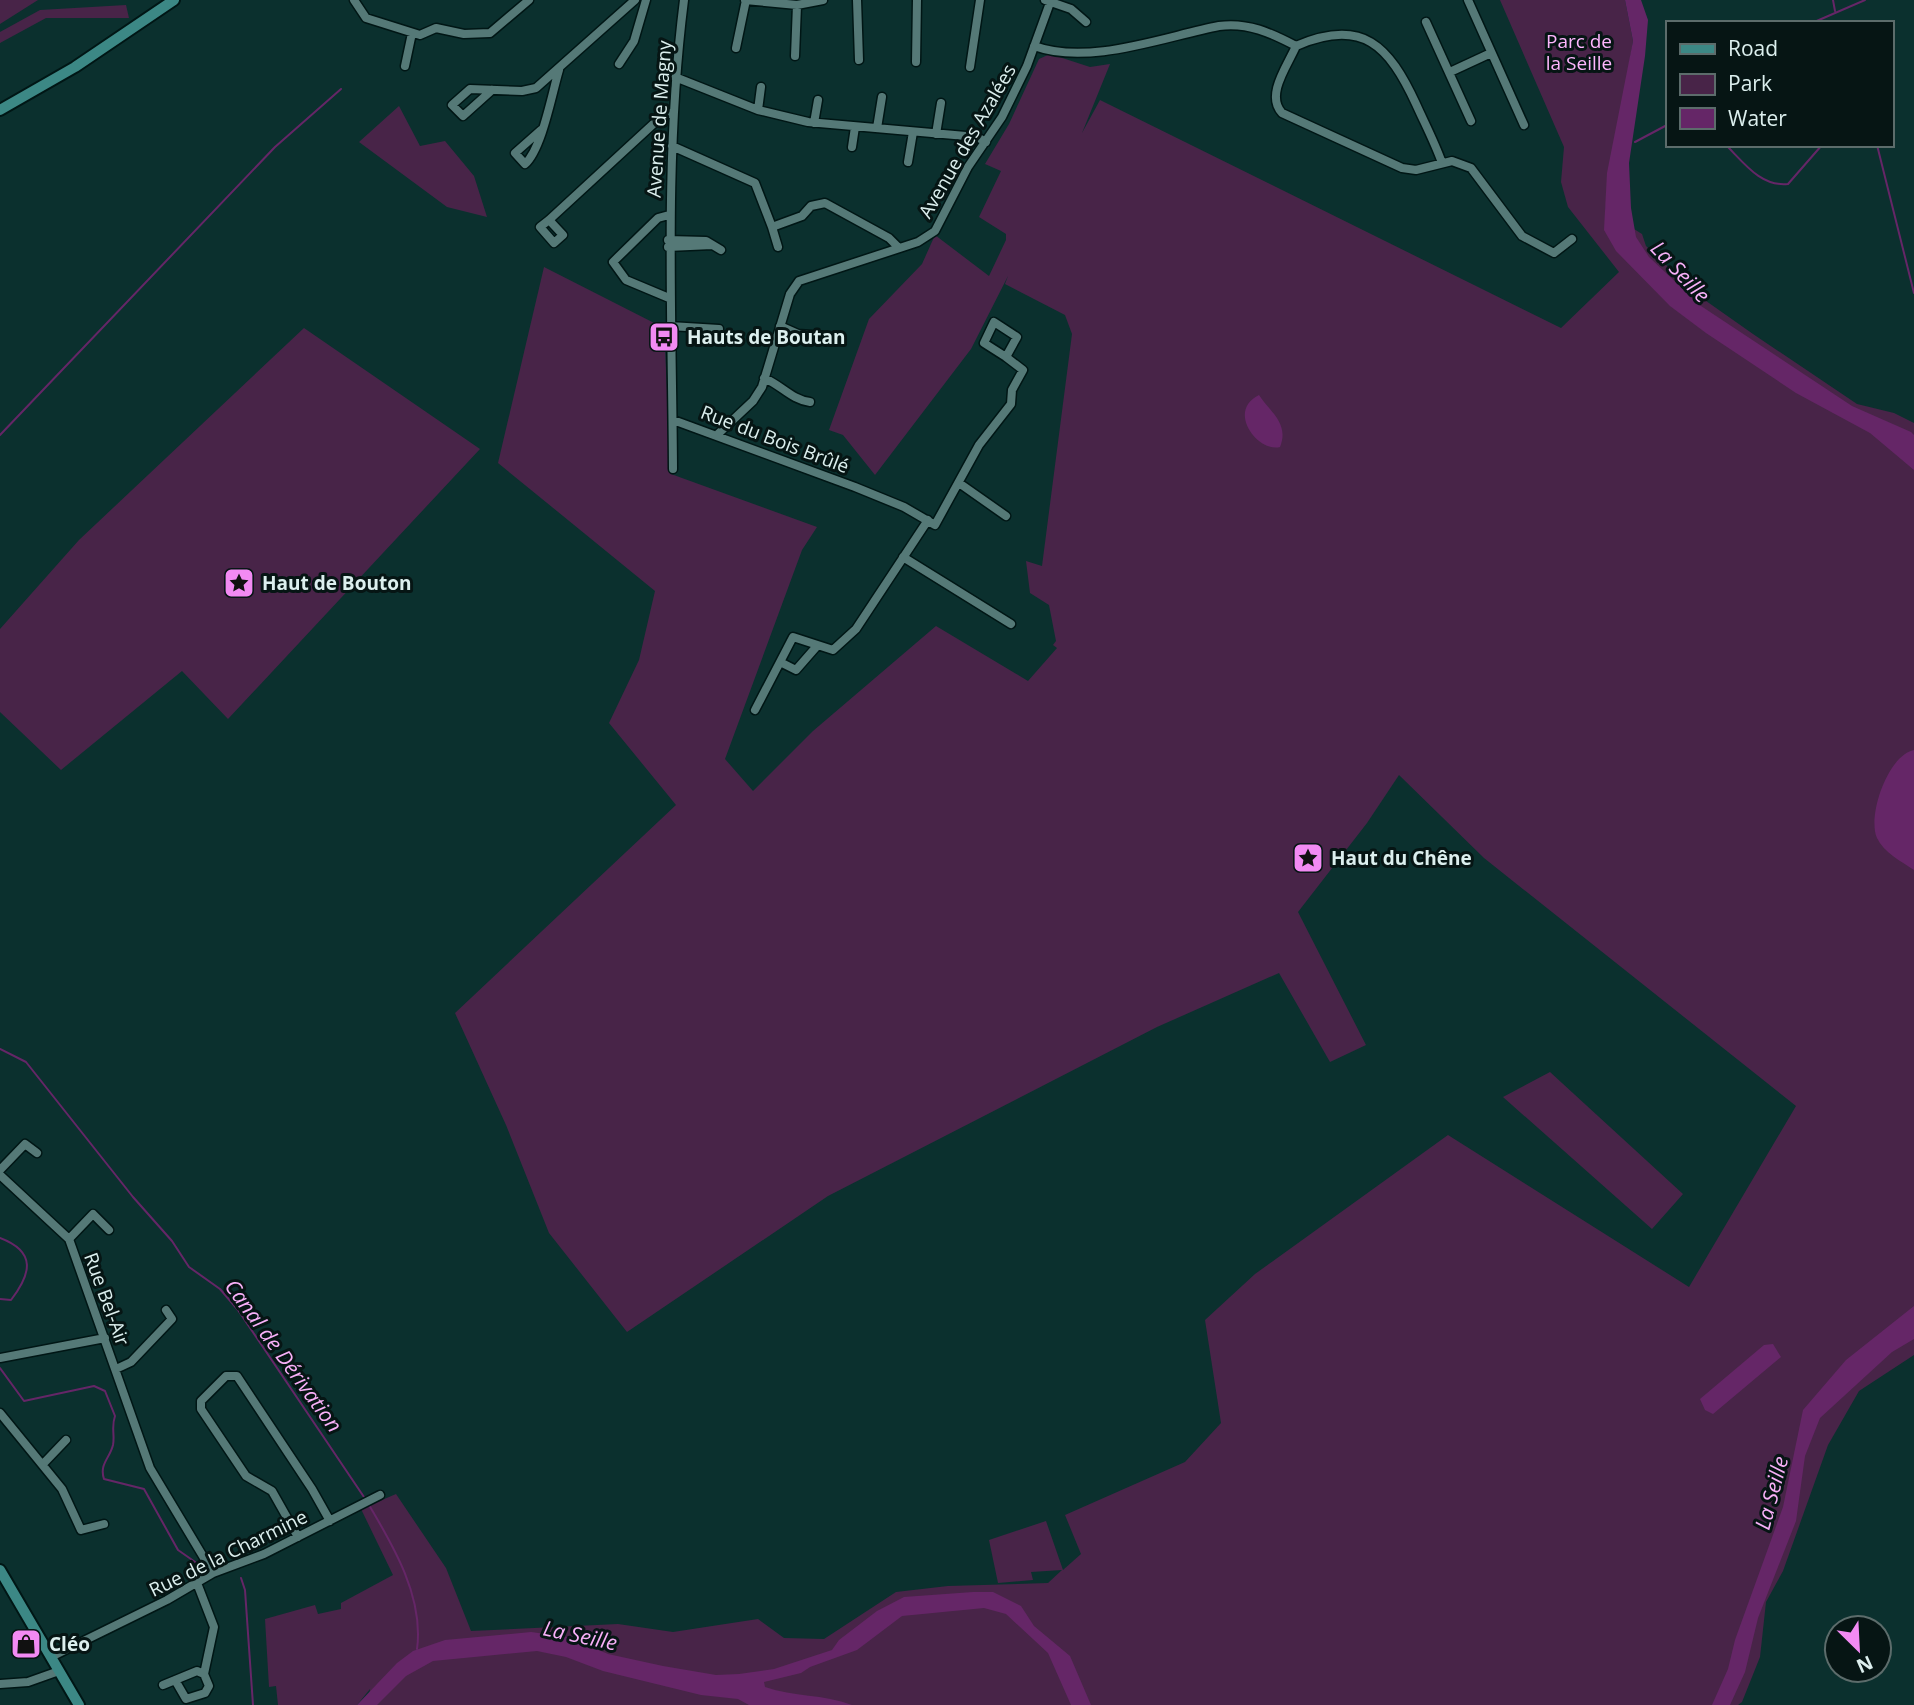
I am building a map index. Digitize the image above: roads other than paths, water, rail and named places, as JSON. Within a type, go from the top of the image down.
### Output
[{"type":"main road","points":[[0,110],[75,68],[174,0]]},
{"type":"main road","points":[[0,1570],[79,1705]]},
{"type":"street","points":[[354,0],[366,18],[423,35],[436,28],[464,34],[490,33],[529,0]]},
{"type":"street","points":[[492,90],[463,116],[452,105],[470,89],[530,91],[542,84],[635,0]]},
{"type":"street","points":[[619,64],[634,41],[646,0]]},
{"type":"street","name":"Avenue de Magny","points":[[673,469],[668,244],[673,113],[684,0]]},
{"type":"street","points":[[736,48],[745,0],[797,5],[823,0]]},
{"type":"street","points":[[857,0],[859,60]]},
{"type":"street","points":[[916,62],[917,0]]},
{"type":"street","points":[[970,67],[980,0]]},
{"type":"street","points":[[1468,0],[1524,125]]},
{"type":"street","name":"Avenue des Azalées","points":[[718,434],[752,401],[764,378],[792,290],[803,278],[899,248],[932,234],[968,167],[1016,91],[1049,1],[1071,9],[1086,22]]},
{"type":"street","points":[[795,56],[797,5]]},
{"type":"street","points":[[1426,22],[1471,121]]},
{"type":"street","points":[[1034,46],[1048,51],[1094,54],[1229,24],[1258,28],[1296,46],[1326,36],[1346,36],[1372,43],[1387,53],[1399,68],[1442,163]]},
{"type":"street","points":[[405,66],[412,33]]},
{"type":"street","points":[[1296,46],[1275,95],[1276,105],[1282,113],[1402,168],[1416,170],[1442,163],[1458,163],[1478,173],[1527,240],[1554,253],[1572,239]]},
{"type":"street","points":[[1450,72],[1491,53]]},
{"type":"street","points":[[541,130],[560,67]]},
{"type":"street","points":[[676,77],[758,110],[814,123],[977,137],[986,142]]},
{"type":"street","points":[[758,110],[761,87]]},
{"type":"street","points":[[877,128],[882,97]]},
{"type":"street","points":[[814,123],[818,100]]},
{"type":"street","points":[[936,134],[941,103]]},
{"type":"street","points":[[549,220],[662,116],[673,113]]},
{"type":"street","points":[[852,147],[855,127]]},
{"type":"street","points":[[908,162],[913,132]]},
{"type":"street","points":[[672,146],[755,183],[778,247]]},
{"type":"street","points":[[772,227],[802,216],[811,206],[825,203],[889,238],[899,248]]},
{"type":"street","points":[[669,215],[658,218],[613,262],[626,280],[669,298]]},
{"type":"street","points":[[668,244],[712,245],[721,250]]},
{"type":"street","points":[[780,326],[798,334],[826,336]]},
{"type":"street","points":[[671,329],[719,329]]},
{"type":"street","points":[[755,709],[793,637],[833,650],[856,629],[928,520],[935,525],[979,444],[1011,404],[1012,390],[1023,370],[1006,357]]},
{"type":"street","points":[[764,378],[781,386],[795,398],[810,402]]},
{"type":"street","name":"Rue du Bois Brûlé","points":[[673,420],[718,434],[864,491],[928,520]]},
{"type":"street","points":[[959,483],[1006,516]]},
{"type":"street","points":[[903,557],[1011,624]]},
{"type":"street","points":[[780,662],[796,670],[817,646]]},
{"type":"street","name":"Rue Bel-Air","points":[[37,1153],[25,1144],[0,1172],[69,1239],[150,1468],[213,1573]]},
{"type":"street","name":"Rue Bel-Air","points":[[69,1239],[93,1214],[109,1230]]},
{"type":"street","name":"Rue Bel-Air","points":[[116,1370],[131,1362],[172,1319],[166,1310]]},
{"type":"street","points":[[2,1357],[104,1338]]},
{"type":"street","points":[[299,1537],[272,1491],[246,1476],[201,1409],[201,1401],[226,1376],[237,1376],[305,1477],[330,1521]]},
{"type":"street","points":[[0,1413],[43,1464],[69,1502],[81,1530],[104,1524]]},
{"type":"street","points":[[43,1464],[66,1440]]},
{"type":"street","name":"Rue de la Charmine","points":[[51,1657],[213,1573],[264,1554],[378,1496]]},
{"type":"street","points":[[175,1680],[183,1697],[191,1699],[208,1690],[204,1674],[214,1627],[197,1583]]},
{"type":"street","points":[[0,1684],[28,1682],[59,1671]]},
{"type":"street","points":[[163,1685],[197,1671],[204,1674]]},
{"type":"water","points":[[1625,0],[1641,0],[1648,20],[1629,163],[1631,208],[1636,237],[1649,257],[1701,306],[1852,406],[1911,432],[1914,435],[1914,470],[1870,433],[1796,393],[1706,333],[1670,306],[1616,251],[1604,230],[1607,173],[1633,41]]},
{"type":"water","points":[[1259,395],[1280,424],[1280,447],[1263,444],[1249,429],[1245,420],[1245,411],[1250,402]]},
{"type":"water","points":[[1914,750],[1914,870],[1884,848],[1877,838],[1875,816],[1877,802],[1888,774],[1905,754]]},
{"type":"water","points":[[1914,1306],[1914,1339],[1892,1352],[1820,1418],[1805,1456],[1796,1521],[1758,1618],[1745,1672],[1730,1705],[1712,1705],[1728,1669],[1735,1640],[1783,1507],[1803,1410],[1846,1360]]},
{"type":"water","points":[[1773,1344],[1781,1357],[1713,1414],[1705,1410],[1700,1399],[1764,1345]]},
{"type":"water","points":[[993,1592],[1021,1606],[1034,1626],[1070,1656],[1091,1705],[1071,1705],[1048,1653],[1006,1614],[984,1608],[902,1616],[857,1650],[810,1667],[801,1673],[764,1682],[765,1687],[776,1690],[852,1705],[749,1705],[738,1699],[701,1695],[603,1671],[566,1657],[537,1651],[433,1661],[406,1676],[377,1705],[357,1705],[397,1663],[413,1651],[445,1640],[531,1632],[568,1637],[608,1654],[663,1666],[716,1675],[739,1674],[774,1669],[832,1650],[839,1640],[877,1611],[904,1597]]},
{"type":"waterway","points":[[1833,0],[1835,11]]},
{"type":"waterway","points":[[1817,21],[1865,0]]},
{"type":"waterway","points":[[0,435],[275,147],[341,89]]},
{"type":"waterway","points":[[1635,142],[1666,126]]},
{"type":"waterway","points":[[1728,147],[1761,178],[1778,184],[1788,184],[1820,147]]},
{"type":"waterway","points":[[1878,147],[1914,293]]},
{"type":"waterway","name":"Canal de Dérivation","points":[[0,1049],[26,1062],[133,1197],[172,1241],[189,1267],[220,1289],[238,1310],[366,1500]]},
{"type":"waterway","points":[[0,1238],[20,1250],[27,1265],[23,1281],[11,1300],[0,1299]]},
{"type":"waterway","points":[[0,1368],[24,1401],[94,1386],[105,1391],[115,1416],[113,1445],[104,1465],[104,1479],[144,1489],[178,1550],[198,1564]]},
{"type":"waterway","name":"Canal de Dérivation","points":[[369,1505],[405,1574],[416,1611],[417,1649]]},
{"type":"waterway","points":[[241,1578],[245,1590],[253,1705]]},
{"type":"place","name":"Hauts de Boutan","points":[[664,337]]},
{"type":"place","name":"Haut de Bouton","points":[[239,583]]},
{"type":"place","name":"Haut du Chêne","points":[[1308,858]]},
{"type":"place","name":"Cléo","points":[[26,1644]]},
{"type":"park label","name":"Parc de la Seille","points":[[1579,52]]},
{"type":"water label","name":"La Seille","points":[[1680,272]]},
{"type":"water label","name":"La Seille","points":[[1772,1493]]},
{"type":"water label","name":"La Seille","points":[[580,1636]]}]
